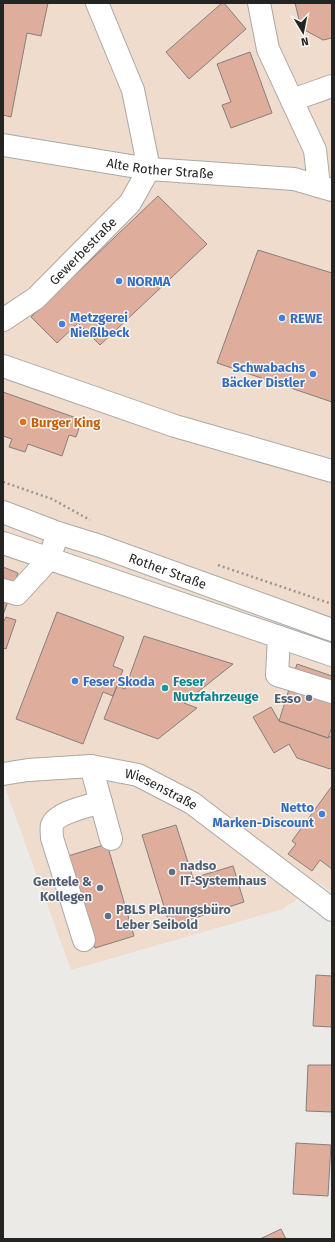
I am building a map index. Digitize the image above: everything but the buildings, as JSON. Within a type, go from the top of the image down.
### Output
[{"type":"street","points":[[97,3],[133,90],[149,169]]},
{"type":"street","name":"Alte Rother Straße","points":[[259,3],[268,49],[315,150],[325,188]]},
{"type":"street","points":[[292,100],[332,86]]},
{"type":"street","name":"Alte Rother Straße","points":[[3,145],[149,169],[294,179],[325,188]]},
{"type":"street","name":"Gewerbestraße","points":[[3,320],[36,298],[130,203],[149,169]]},
{"type":"street","points":[[3,366],[175,426],[332,471]]},
{"type":"street","name":"Rother Straße","points":[[3,512],[332,630]]},
{"type":"street","points":[[3,590],[17,594],[49,559],[58,533]]},
{"type":"street","name":"Rother Straße","points":[[3,543],[332,655]]},
{"type":"street","points":[[279,637],[278,675],[332,692]]},
{"type":"street","points":[[92,766],[111,839]]},
{"type":"street","name":"Wiesenstraße","points":[[3,774],[28,770],[92,766],[138,775],[192,803],[332,910]]},
{"type":"street","points":[[84,940],[52,838],[52,826],[57,818],[75,809],[101,802]]},
{"type":"path","points":[[3,482],[52,499],[95,522]]},
{"type":"path","points":[[213,563],[332,604]]},
{"type":"shaded area","points":[[3,3],[332,3],[332,893],[320,883],[283,909],[71,970],[3,782]]},
{"type":"place","name":"NORMA","points":[[119,281]]},
{"type":"place","name":"REWE","points":[[282,318]]},
{"type":"place","name":"Metzgerei Nießlbeck","points":[[62,324]]},
{"type":"place","name":"Schwabachs Bäcker Distler","points":[[313,374]]},
{"type":"place","name":"Burger King","points":[[23,422]]},
{"type":"place","name":"Feser Skoda","points":[[75,681]]},
{"type":"place","name":"Feser Nutzfahrzeuge","points":[[165,688]]},
{"type":"place","name":"Esso","points":[[309,698]]},
{"type":"place","name":"Netto Marken-Discount","points":[[322,814]]},
{"type":"place","name":"nadso IT-Systemhaus","points":[[172,872]]},
{"type":"place","name":"Gentele & Kollegen","points":[[100,888]]},
{"type":"place","name":"PBLS Planungsbüro Leber Seibold","points":[[108,916]]}]
